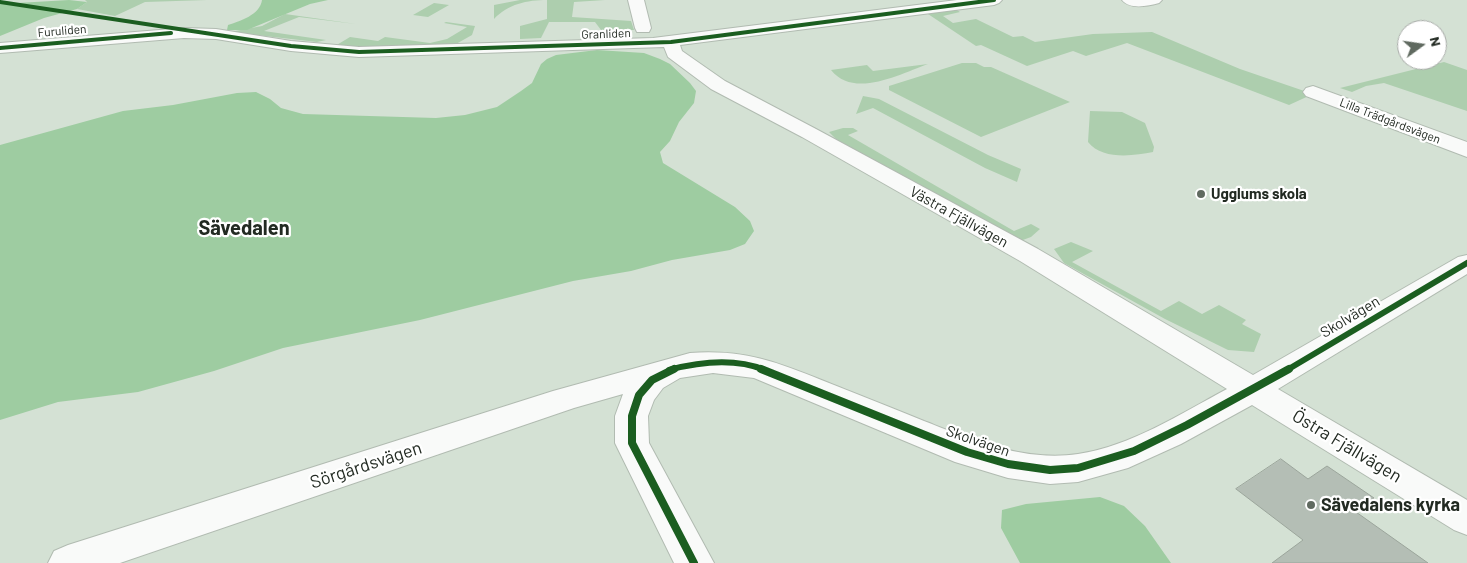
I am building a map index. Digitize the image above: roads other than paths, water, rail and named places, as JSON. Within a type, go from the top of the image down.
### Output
[{"type":"street","points":[[636,0],[643,28]]},
{"type":"street","name":"Granliden","points":[[216,34],[291,46],[359,52],[671,42],[994,0]]},
{"type":"street","points":[[1133,1],[1154,0]]},
{"type":"street","name":"Furuliden","points":[[0,48],[164,33],[216,34]]},
{"type":"street","name":"Västra Fjällvägen","points":[[671,42],[674,53],[718,86],[774,114],[1029,255],[1254,389]]},
{"type":"street","name":"Lilla Trädgårdsvägen","points":[[1313,92],[1467,150]]},
{"type":"street","name":"Skolvägen","points":[[694,563],[632,443],[630,427],[637,396],[648,382],[664,372],[705,362],[737,362],[786,378],[967,452],[1019,467],[1054,470],[1077,468],[1104,462],[1163,438],[1254,389],[1467,263]]},
{"type":"street","name":"Sörgårdsvägen","points":[[68,563],[556,402],[664,372]]},
{"type":"street","name":"Östra Fjällvägen","points":[[1254,389],[1467,519]]},
{"type":"place","name":"Ugglums skola","points":[[1201,194]]},
{"type":"place","name":"Sävedalens kyrka","points":[[1311,505]]},
{"type":"district","name":"Sävedalen","points":[[244,228]]}]
